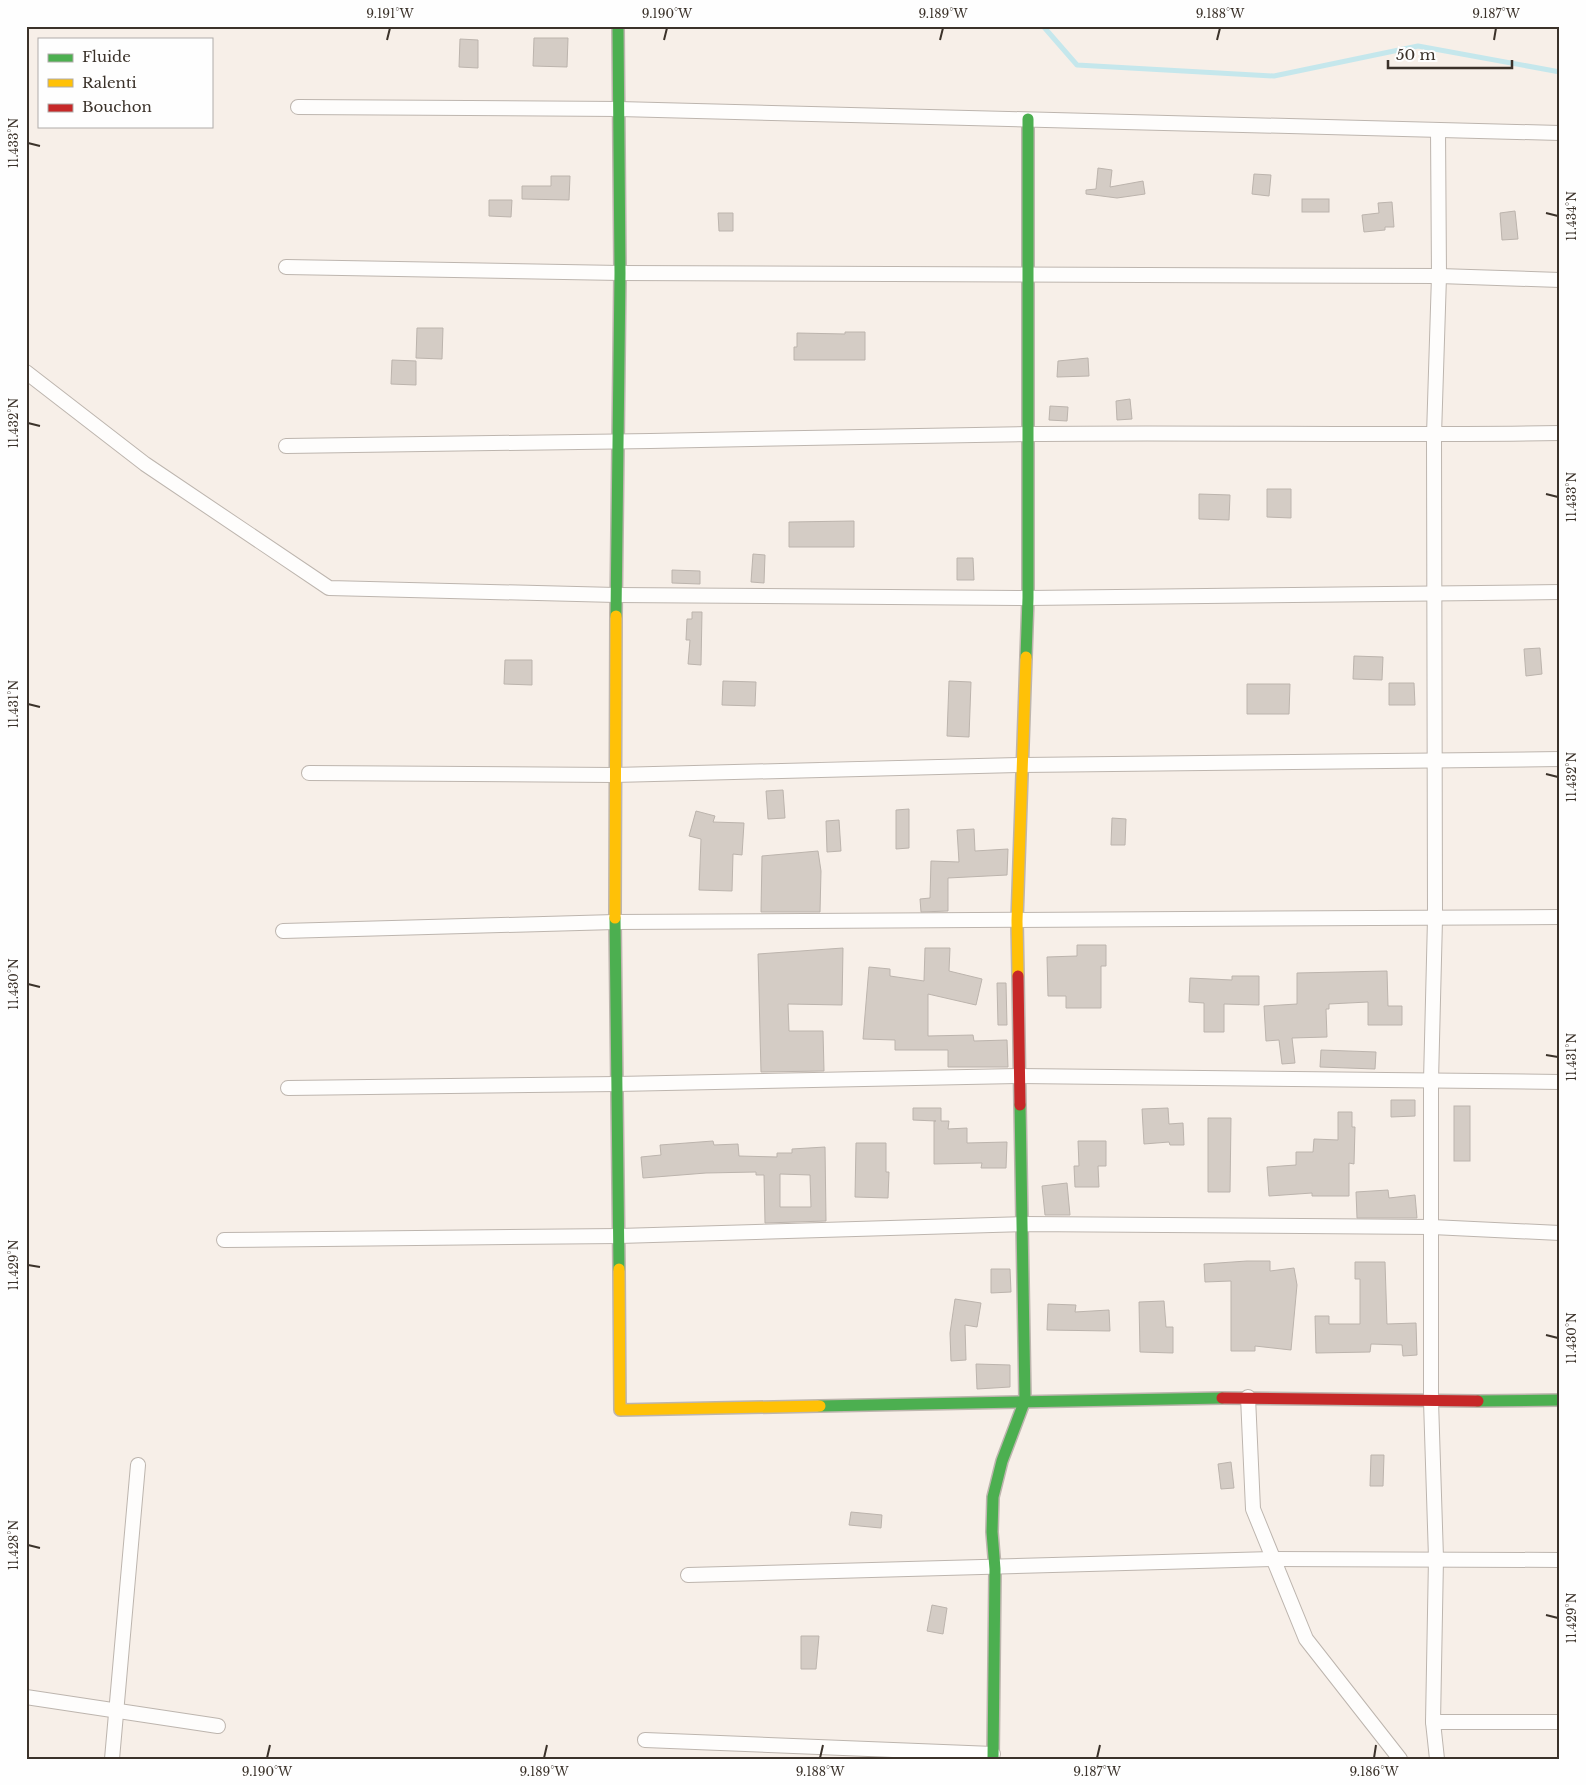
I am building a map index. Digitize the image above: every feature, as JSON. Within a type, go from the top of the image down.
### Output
[{"type":"street","points":[[618,26],[620,272],[614,922],[620,1410],[1025,1400],[1248,1397],[1431,1401],[1560,1400]]},
{"type":"street","points":[[298,107],[619,108],[1560,133]]},
{"type":"street","points":[[646,1740],[993,1756],[996,1568],[992,1532],[993,1497],[1002,1461],[1017,1426],[1025,1400],[1018,921],[1028,598],[1028,119]]},
{"type":"street","points":[[1437,1759],[1433,1722],[1436,1558],[1431,1401],[1431,1081],[1435,919],[1434,435],[1439,276],[1438,130]]},
{"type":"street","points":[[286,267],[620,272],[1439,276],[1560,280]]},
{"type":"street","points":[[26,372],[145,464],[329,588],[616,595],[1028,598],[1560,592]]},
{"type":"street","points":[[286,446],[617,444],[1028,434],[1434,435],[1560,433]]},
{"type":"street","points":[[309,773],[614,775],[1023,765],[1560,759]]},
{"type":"street","points":[[284,931],[614,922],[1560,917]]},
{"type":"street","points":[[288,1088],[1019,1076],[1560,1082]]},
{"type":"street","points":[[224,1240],[619,1236],[1023,1224],[1432,1227],[1560,1233]]},
{"type":"street","points":[[1248,1397],[1253,1509],[1306,1639],[1400,1759]]},
{"type":"street","points":[[112,1759],[138,1465]]},
{"type":"street","points":[[688,1576],[1273,1559],[1436,1558],[1560,1560]]},
{"type":"street","points":[[26,1697],[115,1712],[218,1726]]},
{"type":"street","points":[[1433,1722],[1560,1722]]},
{"type":"building","points":[[534,38],[568,38],[567,67],[533,66]]},
{"type":"building","points":[[460,39],[478,40],[478,68],[459,67]]},
{"type":"building","points":[[1098,168],[1112,170],[1110,187],[1143,181],[1145,194],[1117,198],[1086,194],[1086,190],[1096,189]]},
{"type":"building","points":[[1254,174],[1271,175],[1269,196],[1252,194]]},
{"type":"building","points":[[551,176],[570,176],[569,200],[522,199],[522,186],[551,186]]},
{"type":"building","points":[[1302,199],[1329,199],[1329,212],[1302,212]]},
{"type":"building","points":[[489,200],[512,200],[511,217],[489,216]]},
{"type":"building","points":[[1392,202],[1394,227],[1364,232],[1362,215],[1379,213],[1378,203]]},
{"type":"building","points":[[1515,211],[1518,239],[1502,240],[1500,213]]},
{"type":"building","points":[[718,213],[733,213],[733,231],[719,231]]},
{"type":"building","points":[[417,328],[443,328],[442,359],[416,358]]},
{"type":"building","points":[[845,332],[865,332],[865,360],[794,360],[794,347],[797,347],[797,333],[845,334]]},
{"type":"building","points":[[1088,358],[1089,376],[1057,377],[1058,361]]},
{"type":"building","points":[[392,360],[416,361],[416,385],[391,384]]},
{"type":"building","points":[[1130,399],[1132,419],[1117,420],[1116,401]]},
{"type":"building","points":[[1050,406],[1068,407],[1067,421],[1049,420]]},
{"type":"building","points":[[1267,489],[1291,489],[1291,518],[1267,517]]},
{"type":"building","points":[[1199,494],[1230,495],[1229,520],[1199,519]]},
{"type":"building","points":[[854,521],[854,547],[789,547],[789,522]]},
{"type":"building","points":[[753,554],[765,555],[764,583],[751,582]]},
{"type":"building","points":[[957,558],[973,558],[974,580],[957,580]]},
{"type":"building","points":[[672,570],[700,571],[700,584],[672,583]]},
{"type":"building","points":[[692,612],[702,612],[701,665],[688,664],[690,640],[686,640],[687,619],[692,619]]},
{"type":"building","points":[[1540,648],[1542,674],[1526,676],[1524,649]]},
{"type":"building","points":[[1354,656],[1383,657],[1382,680],[1353,679]]},
{"type":"building","points":[[505,660],[532,660],[532,685],[504,684]]},
{"type":"building","points":[[723,681],[756,682],[755,706],[722,705]]},
{"type":"building","points":[[949,681],[971,682],[969,737],[947,736]]},
{"type":"building","points":[[1389,683],[1414,683],[1415,705],[1389,705]]},
{"type":"building","points":[[1247,684],[1290,684],[1289,714],[1247,714]]},
{"type":"building","points":[[783,790],[785,818],[768,819],[766,791]]},
{"type":"building","points":[[909,809],[909,848],[896,849],[896,810]]},
{"type":"building","points":[[696,811],[715,816],[713,822],[744,823],[742,855],[733,854],[732,891],[699,890],[701,839],[689,836]]},
{"type":"building","points":[[1112,818],[1126,819],[1125,845],[1111,845]]},
{"type":"building","points":[[839,820],[841,851],[827,852],[826,821]]},
{"type":"building","points":[[974,829],[975,851],[1008,849],[1007,875],[948,878],[948,911],[921,912],[920,899],[930,898],[931,861],[959,862],[957,830]]},
{"type":"building","points":[[818,851],[821,871],[820,912],[761,912],[762,856]]},
{"type":"building","points":[[1077,945],[1106,945],[1106,966],[1101,966],[1101,1008],[1066,1008],[1066,996],[1048,996],[1047,957],[1077,956]]},
{"type":"building","points":[[843,948],[842,1005],[788,1004],[789,1031],[823,1031],[824,1071],[761,1072],[758,954]]},
{"type":"building","points":[[925,948],[950,948],[949,971],[982,979],[976,1005],[928,994],[928,1036],[973,1035],[974,1041],[1007,1040],[1008,1067],[948,1067],[948,1050],[895,1050],[895,1040],[863,1039],[869,967],[890,969],[890,976],[924,981]]},
{"type":"building","points":[[1387,971],[1388,1006],[1402,1006],[1402,1025],[1368,1025],[1368,1002],[1329,1004],[1329,1009],[1326,1009],[1327,1037],[1292,1038],[1295,1063],[1282,1064],[1279,1040],[1266,1041],[1264,1006],[1297,1004],[1297,973]]},
{"type":"building","points":[[1232,976],[1259,976],[1259,1005],[1224,1004],[1224,1032],[1204,1032],[1204,1003],[1189,1002],[1190,978],[1232,980]]},
{"type":"building","points":[[997,983],[1006,983],[1007,1025],[998,1025]]},
{"type":"building","points":[[1321,1050],[1376,1052],[1375,1069],[1320,1067]]},
{"type":"building","points":[[1391,1100],[1415,1100],[1415,1116],[1391,1117]]},
{"type":"building","points":[[1454,1106],[1470,1106],[1470,1161],[1454,1161]]},
{"type":"building","points":[[913,1108],[941,1108],[941,1121],[949,1121],[948,1129],[967,1128],[967,1143],[1007,1142],[1006,1168],[981,1168],[982,1163],[934,1164],[934,1121],[936,1121],[913,1120]]},
{"type":"building","points":[[1168,1108],[1169,1124],[1183,1123],[1184,1145],[1170,1145],[1169,1142],[1144,1144],[1142,1109]]},
{"type":"building","points":[[1338,1112],[1352,1112],[1352,1127],[1355,1127],[1354,1164],[1349,1163],[1349,1196],[1312,1196],[1312,1193],[1269,1196],[1267,1167],[1296,1165],[1296,1152],[1313,1152],[1314,1139],[1338,1140]]},
{"type":"building","points":[[1208,1118],[1231,1118],[1230,1192],[1208,1192]]},
{"type":"building","points":[[713,1141],[714,1145],[738,1144],[739,1156],[777,1157],[777,1153],[792,1153],[792,1149],[825,1147],[826,1221],[765,1223],[764,1175],[756,1175],[756,1172],[706,1173],[643,1178],[641,1157],[661,1155],[660,1145]],"holes":[[[780,1174],[810,1175],[811,1207],[780,1207]]]},
{"type":"building","points":[[1078,1141],[1106,1141],[1106,1166],[1098,1166],[1099,1187],[1075,1187],[1074,1166],[1079,1166]]},
{"type":"building","points":[[856,1143],[886,1143],[886,1172],[889,1172],[888,1198],[855,1197]]},
{"type":"building","points":[[1067,1183],[1070,1215],[1045,1215],[1042,1186]]},
{"type":"building","points":[[1388,1190],[1389,1198],[1415,1195],[1417,1218],[1357,1218],[1356,1192]]},
{"type":"building","points":[[1270,1261],[1270,1271],[1294,1268],[1297,1285],[1291,1350],[1255,1346],[1255,1351],[1231,1351],[1231,1281],[1205,1282],[1204,1264]]},
{"type":"building","points":[[1355,1262],[1385,1262],[1387,1324],[1416,1323],[1417,1355],[1403,1356],[1402,1345],[1371,1344],[1370,1352],[1316,1353],[1315,1316],[1329,1316],[1329,1324],[1360,1324],[1360,1279],[1355,1279]]},
{"type":"building","points":[[991,1269],[1010,1269],[1011,1292],[991,1293]]},
{"type":"building","points":[[955,1299],[981,1303],[977,1327],[965,1325],[966,1360],[951,1361],[950,1333]]},
{"type":"building","points":[[1164,1301],[1166,1327],[1173,1327],[1173,1353],[1140,1352],[1139,1302]]},
{"type":"building","points":[[1048,1304],[1076,1305],[1075,1312],[1109,1310],[1110,1331],[1047,1330]]},
{"type":"building","points":[[976,1364],[1010,1365],[1010,1387],[977,1389]]},
{"type":"building","points":[[1371,1455],[1384,1455],[1383,1486],[1370,1486]]},
{"type":"building","points":[[1231,1462],[1234,1488],[1221,1489],[1218,1464]]},
{"type":"building","points":[[851,1512],[882,1515],[881,1528],[849,1525]]},
{"type":"building","points":[[932,1605],[947,1608],[943,1634],[927,1631]]},
{"type":"building","points":[[801,1636],[819,1636],[816,1669],[801,1669]]},
{"type":"waterway","points":[[1043,26],[1077,65],[1274,76],[1418,46],[1560,72]]},
{"type":"traffic: fast","points":[[616,616],[620,273],[618,26]]},
{"type":"traffic: fast","points":[[1026,657],[1028,598],[1028,119]]},
{"type":"traffic: fast","points":[[615,918],[619,1269]]},
{"type":"traffic: fast","points":[[993,1759],[995,1569],[992,1532],[993,1497],[1002,1461],[1025,1400],[1020,1105]]},
{"type":"traffic: fast","points":[[820,1406],[1222,1398]]},
{"type":"traffic: fast","points":[[1478,1401],[1560,1400]]},
{"type":"traffic: slow","points":[[615,918],[616,616]]},
{"type":"traffic: slow","points":[[1018,976],[1017,921],[1026,657]]},
{"type":"traffic: slow","points":[[619,1269],[620,1410],[820,1406]]},
{"type":"traffic: jam","points":[[1018,976],[1020,1105]]},
{"type":"traffic: jam","points":[[1222,1398],[1478,1401]]}]
